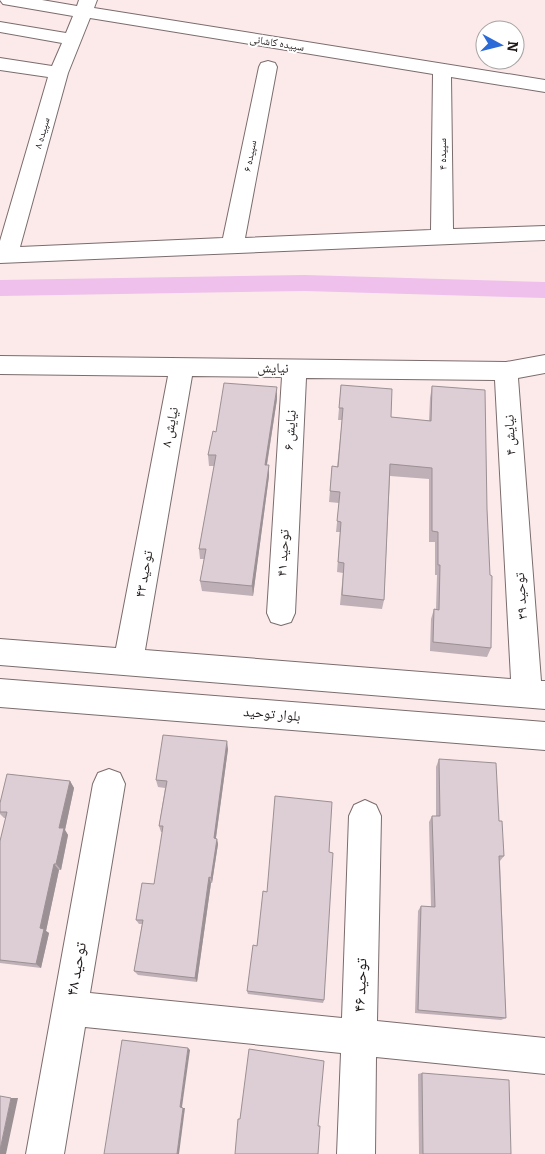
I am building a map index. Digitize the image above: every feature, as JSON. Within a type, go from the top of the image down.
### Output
[{"type":"street","name":"سپیده کاشانی","points":[[9,0],[85,6],[442,70],[545,86]]},
{"type":"street","name":"سپیده ۸","points":[[4,255],[59,73],[85,6]]},
{"type":"street","points":[[0,27],[72,38]]},
{"type":"street","points":[[0,64],[59,73]]},
{"type":"street","name":"سپیده ۶","points":[[233,245],[268,67]]},
{"type":"street","name":"سپیده ۴","points":[[442,70],[442,238]]},
{"type":"street","points":[[4,255],[545,233]]},
{"type":"street","name":"نیایش","points":[[0,365],[506,371],[545,364]]},
{"type":"street","name":"نیایش ۸","points":[[159,487],[182,367]]},
{"type":"street","name":"نیایش ۶","points":[[286,493],[294,368]]},
{"type":"street","name":"نیایش ۴","points":[[506,371],[514,499]]},
{"type":"street","name":"توحید ۴۳","points":[[128,662],[159,487]]},
{"type":"street","name":"توحید ۴۱","points":[[281,613],[286,493]]},
{"type":"street","name":"توحید ۳۹","points":[[514,499],[536,694]]},
{"type":"street","points":[[0,652],[536,694]]},
{"type":"street","name":"بلوار توحید","points":[[0,693],[545,736]]},
{"type":"street","name":"توحید ۴۸","points":[[44,1154],[109,784]]},
{"type":"street","name":"توحید ۴۶","points":[[356,1154],[365,816]]},
{"type":"street","points":[[69,1008],[545,1056]]},
{"type":"building","points":[[224,383],[277,387],[265,465],[269,465],[252,586],[200,581],[206,549],[199,549],[216,455],[208,455],[213,431],[216,432]]},
{"type":"building","points":[[341,385],[392,389],[391,417],[431,421],[432,386],[485,390],[487,509],[490,575],[492,576],[491,648],[433,642],[434,609],[439,610],[440,565],[438,565],[438,532],[432,531],[432,468],[390,464],[384,600],[342,595],[344,563],[338,562],[341,522],[337,521],[340,492],[330,491],[332,466],[338,467],[343,408],[339,408]]},
{"type":"building","points":[[163,735],[227,741],[214,838],[217,839],[211,878],[209,877],[195,978],[134,971],[143,920],[136,920],[142,883],[154,884],[163,826],[159,826],[167,781],[156,780]]},
{"type":"building","points":[[439,759],[496,763],[499,821],[502,821],[504,856],[499,856],[506,1018],[418,1010],[421,906],[435,907],[432,816],[440,816]]},
{"type":"building","points":[[7,774],[70,781],[59,828],[64,828],[40,928],[44,929],[36,964],[0,960],[0,841],[7,812],[0,812],[0,803]]},
{"type":"building","points":[[275,796],[332,802],[329,852],[333,853],[324,1000],[247,991],[253,945],[257,946],[263,891],[267,892]]},
{"type":"building","points":[[122,1040],[188,1048],[180,1107],[183,1108],[177,1154],[104,1154]]},
{"type":"building","points":[[249,1049],[324,1061],[318,1126],[320,1126],[318,1154],[235,1154],[238,1119],[240,1119]]},
{"type":"building","points":[[422,1073],[509,1080],[511,1154],[423,1154]]},
{"type":"building","points":[[0,1096],[11,1098],[0,1150]]},
{"type":"waterway","points":[[0,288],[305,283],[545,290]]}]
